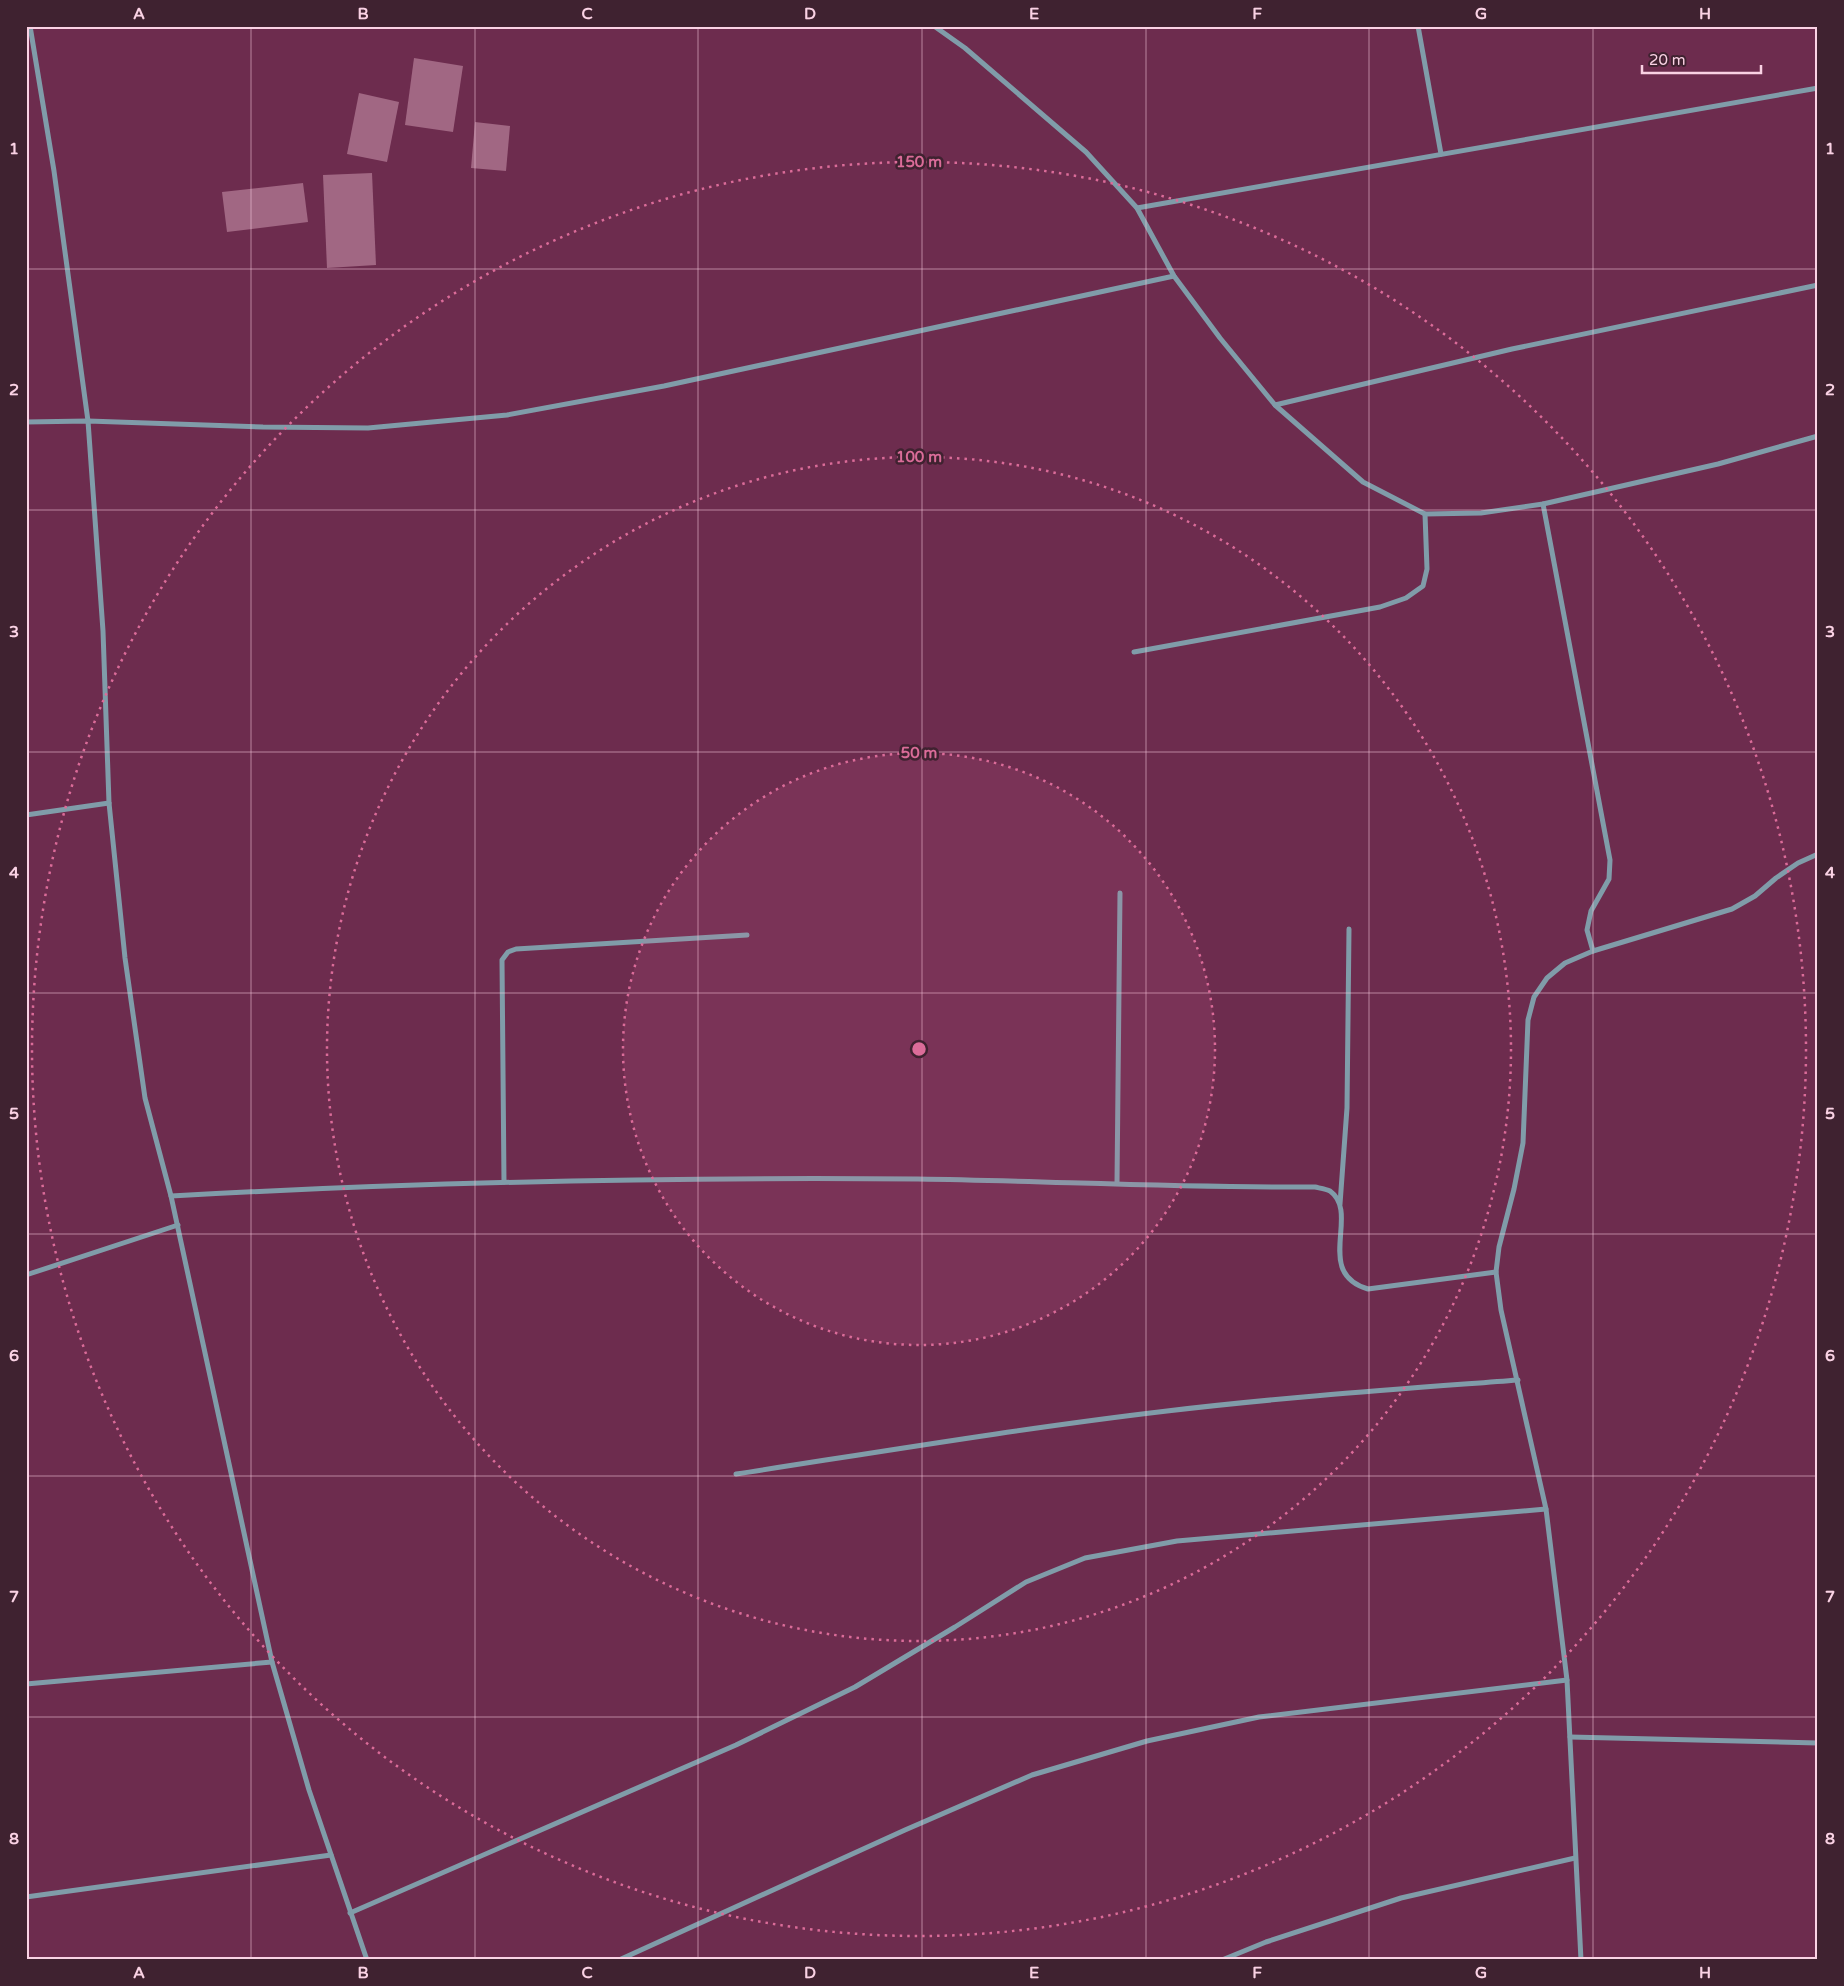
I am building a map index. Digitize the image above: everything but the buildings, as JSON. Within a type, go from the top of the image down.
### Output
[{"type":"street","points":[[30,26],[54,171],[88,421],[103,631],[109,803],[126,958],[145,1098],[178,1225],[272,1662],[309,1790],[367,1960]]},
{"type":"street","points":[[934,26],[965,48],[1086,152],[1137,208],[1174,276],[1220,338],[1275,405],[1363,482],[1425,514],[1481,514],[1543,504],[1718,464],[1818,436]]},
{"type":"street","points":[[1418,26],[1441,154]]},
{"type":"street","points":[[1137,208],[1818,88]]},
{"type":"street","points":[[26,422],[88,421],[263,427],[368,428],[507,415],[664,386],[1174,276]]},
{"type":"street","points":[[1275,405],[1512,349],[1818,285]]},
{"type":"street","points":[[1543,504],[1610,860],[1609,879],[1591,911],[1587,930],[1593,951]]},
{"type":"street","points":[[1134,652],[1380,607],[1406,598],[1423,586],[1427,569],[1425,514]]},
{"type":"street","points":[[26,815],[109,803]]},
{"type":"street","points":[[1580,1960],[1567,1680],[1546,1509],[1501,1310],[1496,1272],[1499,1247],[1514,1189],[1523,1143],[1528,1020],[1534,996],[1547,978],[1565,963],[1593,951],[1732,909],[1755,896],[1798,863],[1818,854]]},
{"type":"street","points":[[1118,1183],[1120,893]]},
{"type":"street","points":[[1349,928],[1348,1108],[1340,1204],[1339,1253],[1344,1273],[1355,1285],[1368,1289],[1496,1272]]},
{"type":"street","points":[[504,1182],[502,960],[508,952],[747,935]]},
{"type":"street","points":[[171,1196],[300,1189],[504,1182],[753,1178],[1315,1187],[1330,1191],[1340,1204]]},
{"type":"street","points":[[26,1276],[178,1225]]},
{"type":"street","points":[[736,1474],[993,1434],[1167,1411],[1297,1397],[1518,1380]]},
{"type":"street","points":[[350,1913],[506,1847],[736,1745],[855,1687],[1026,1582],[1085,1558],[1177,1541],[1546,1509]]},
{"type":"street","points":[[26,1684],[272,1662]]},
{"type":"street","points":[[619,1960],[905,1830],[1032,1775],[1147,1741],[1259,1717],[1567,1680]]},
{"type":"street","points":[[1570,1737],[1818,1743]]},
{"type":"street","points":[[26,1896],[331,1854]]},
{"type":"street","points":[[1222,1960],[1266,1942],[1401,1898],[1575,1858]]}]
